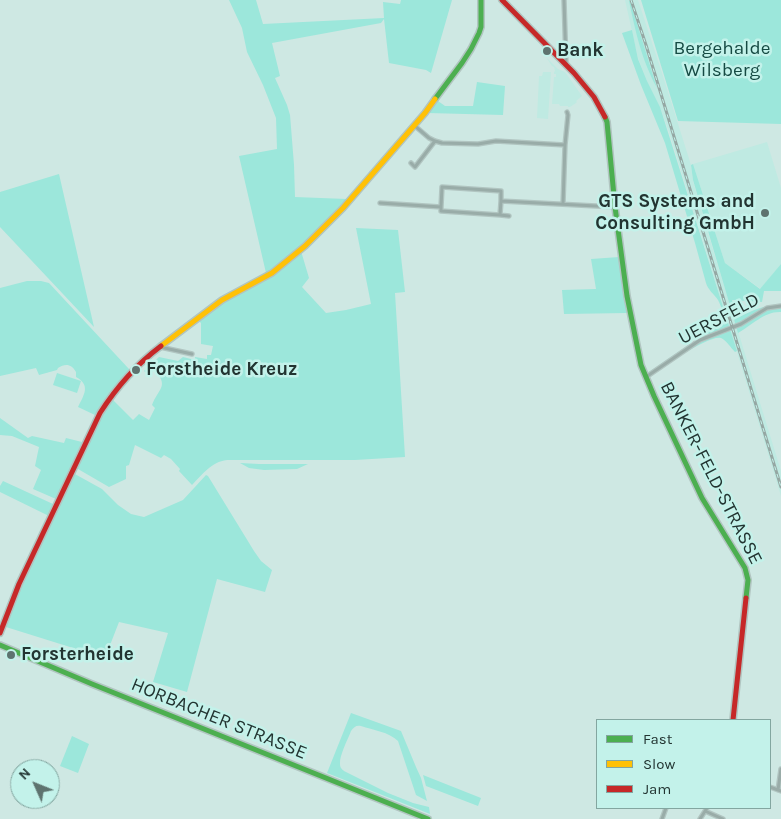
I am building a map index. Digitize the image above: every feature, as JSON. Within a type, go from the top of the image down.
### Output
[{"type":"street","points":[[0,633],[19,584],[102,409],[111,396],[147,357],[159,347],[222,300],[272,273],[305,246],[325,226],[415,126],[462,63],[481,28],[482,0]]},
{"type":"street","name":"BANKER-FELD-STRASSE","points":[[502,0],[566,63],[600,106],[607,122],[619,242],[632,326],[641,365],[702,498],[745,568],[748,580],[733,719]]},
{"type":"street","points":[[564,0],[566,63]]},
{"type":"street","points":[[563,204],[567,112]]},
{"type":"street","points":[[415,126],[435,141],[442,143],[478,144],[511,141],[565,145]]},
{"type":"street","points":[[411,163],[415,167],[435,141]]},
{"type":"street","points":[[500,215],[501,191],[442,187],[441,211],[509,216]]},
{"type":"street","points":[[501,201],[615,207]]},
{"type":"street","points":[[380,203],[441,207]]},
{"type":"street","name":"UERSFELD","points":[[646,377],[700,340],[733,328],[767,308],[781,306]]},
{"type":"street","points":[[159,347],[192,354]]},
{"type":"street","name":"HORBACHER STRASSE","points":[[0,645],[428,819]]},
{"type":"street","points":[[779,790],[781,769]]},
{"type":"street","points":[[700,819],[706,809],[723,819]]},
{"type":"shaded area","points":[[625,0],[638,0],[691,165],[693,181],[714,253],[781,471],[781,496],[670,135],[660,107],[638,58]]},
{"type":"shaded area","points":[[546,57],[558,69],[565,72],[582,96],[570,107],[552,104],[554,77],[556,77],[556,74],[554,74],[554,67]]},
{"type":"shaded area","points":[[543,72],[551,72],[548,119],[537,118],[539,76],[542,76]]},
{"type":"shaded area","points":[[767,142],[781,188],[781,264],[761,289],[725,263],[693,164]]},
{"type":"green space","points":[[229,0],[256,0],[263,24],[384,18],[383,2],[400,4],[401,0],[452,0],[431,73],[426,70],[389,63],[384,19],[381,23],[272,43],[280,76],[275,78],[290,115],[295,197],[347,199],[300,248],[266,273],[239,156],[277,149],[276,118],[247,52],[242,28]]},
{"type":"green space","name":"Bergehalde Wilsberg","points":[[641,0],[781,0],[781,124],[678,121]]},
{"type":"green space","points":[[630,1],[657,88],[643,56]]},
{"type":"green space","points":[[632,30],[638,59],[660,107],[737,351],[735,352],[723,339],[715,338],[695,347],[648,379],[646,374],[706,333],[726,323],[719,303],[706,283],[665,143],[622,33]]},
{"type":"green space","points":[[477,82],[505,86],[503,115],[428,113],[438,101],[445,106],[473,106]]},
{"type":"green space","points":[[693,164],[725,263],[760,289],[781,264],[781,291],[764,291],[762,302],[732,300],[739,317],[759,308],[781,304],[781,312],[764,316],[738,333],[693,180],[691,165]]},
{"type":"green space","points":[[59,174],[94,327],[0,227],[0,192]]},
{"type":"green space","points":[[356,228],[398,230],[405,292],[395,293],[405,457],[355,460],[227,460],[216,463],[192,485],[171,459],[164,455],[161,458],[135,445],[129,465],[126,466],[126,479],[109,487],[78,469],[76,466],[98,419],[112,399],[133,420],[139,414],[149,420],[155,408],[152,405],[162,384],[159,375],[154,370],[149,375],[144,371],[159,357],[178,361],[183,357],[195,360],[195,357],[207,359],[207,355],[211,355],[213,346],[201,344],[201,323],[198,320],[301,251],[309,278],[302,287],[326,313],[371,304]]},
{"type":"green space","points":[[619,257],[627,313],[564,314],[562,290],[596,289],[591,259]]},
{"type":"green space","points":[[27,281],[49,283],[129,369],[130,371],[95,415],[78,407],[85,387],[81,380],[76,377],[74,369],[68,365],[63,365],[57,370],[39,375],[36,368],[0,376],[0,288]]},
{"type":"green space","points":[[57,373],[81,381],[77,393],[53,385]]},
{"type":"green space","points":[[0,418],[28,438],[32,436],[64,443],[66,438],[82,442],[56,499],[33,489],[41,470],[35,466],[39,447],[12,436],[0,435]]},
{"type":"green space","points":[[240,463],[308,464],[297,469],[264,470],[249,468]]},
{"type":"green space","points":[[73,473],[102,489],[118,505],[131,514],[144,517],[183,500],[206,475],[254,551],[261,561],[272,570],[265,592],[217,579],[187,692],[153,682],[168,633],[119,622],[105,658],[6,627],[23,584]]},
{"type":"green space","points":[[3,481],[53,504],[49,516],[0,492],[0,486]]},
{"type":"green space","points":[[351,713],[401,731],[421,778],[427,801],[416,795],[398,741],[386,733],[361,726],[354,727],[342,752],[341,768],[388,793],[429,807],[430,814],[327,773]]},
{"type":"green space","points":[[72,736],[89,744],[78,773],[60,766]]},
{"type":"green space","points":[[423,775],[481,798],[478,806],[426,786]]},
{"type":"railway","points":[[631,0],[781,487]]},
{"type":"traffic: fast","points":[[435,99],[462,63],[479,33],[481,27],[481,0]]},
{"type":"traffic: fast","points":[[605,117],[627,296],[641,365],[702,498],[745,568],[748,580],[746,598]]},
{"type":"traffic: fast","points":[[0,645],[428,819]]},
{"type":"traffic: slow","points":[[161,346],[222,300],[272,273],[305,246],[343,208],[435,99]]},
{"type":"traffic: jam","points":[[502,0],[574,73],[594,97],[605,117]]},
{"type":"traffic: jam","points":[[0,633],[19,584],[100,413],[128,377],[161,346]]},
{"type":"traffic: jam","points":[[733,719],[746,598]]},
{"type":"place","name":"Bank","points":[[547,51]]},
{"type":"place","name":"GTS Systems and Consulting GmbH","points":[[765,213]]},
{"type":"place","name":"Forstheide Kreuz","points":[[136,370]]},
{"type":"place","name":"Forsterheide","points":[[11,655]]}]
